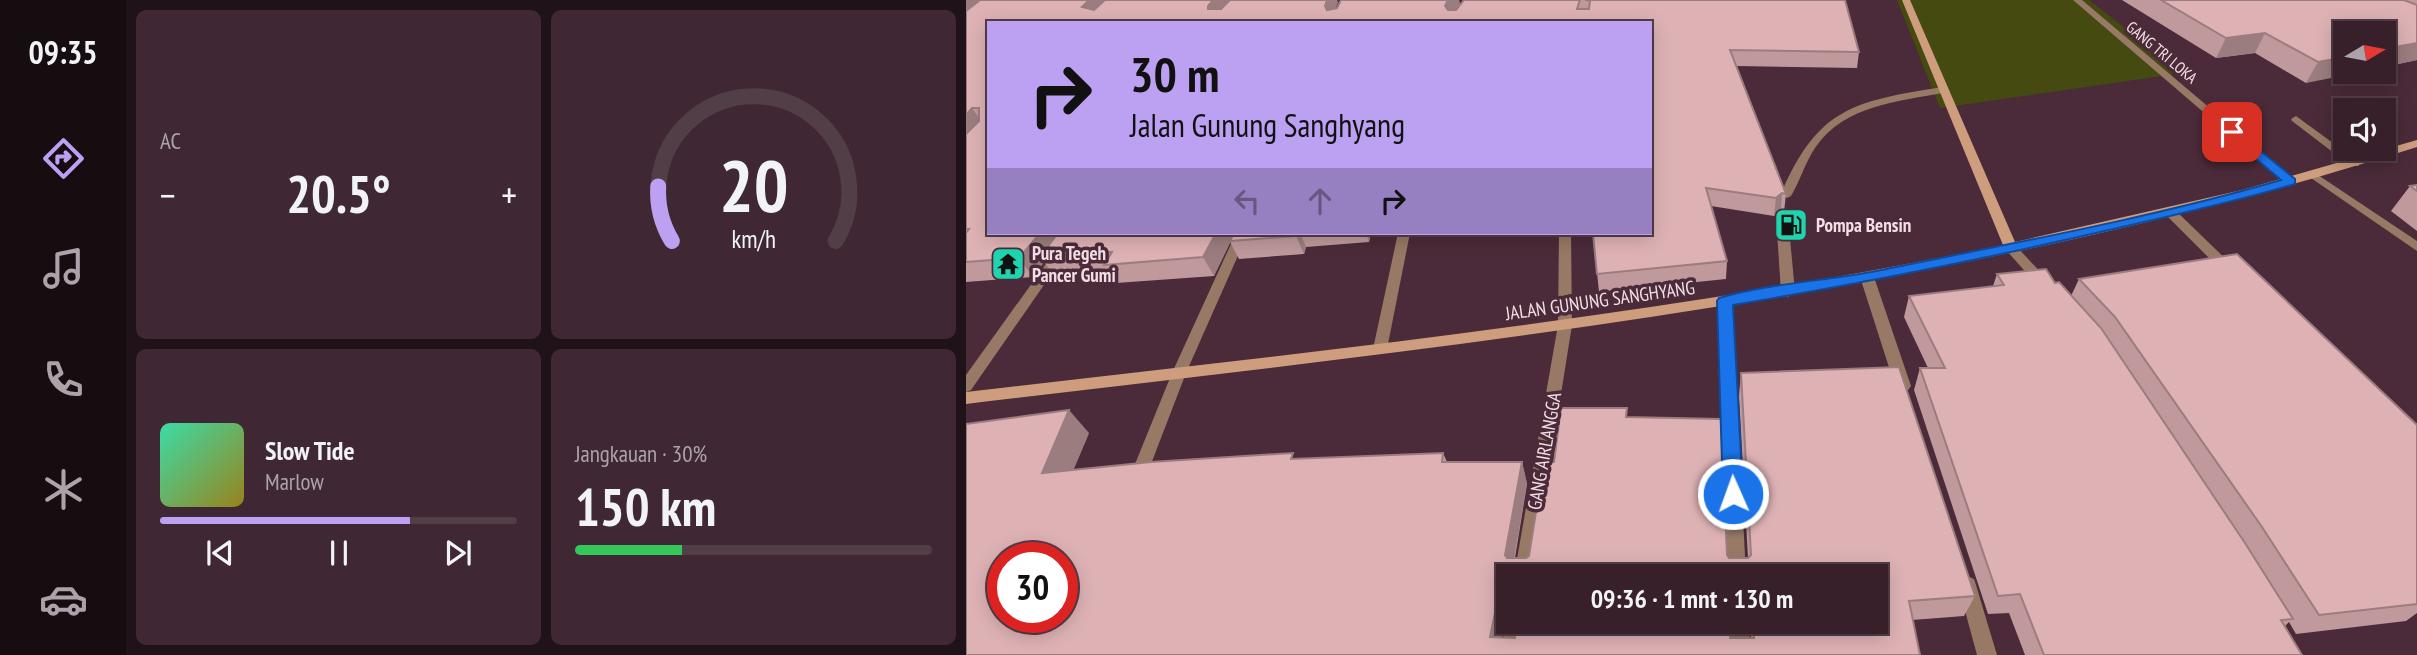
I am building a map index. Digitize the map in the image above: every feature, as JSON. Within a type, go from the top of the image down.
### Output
[{"type":"main road","points":[[1906,0],[2011,248]]},
{"type":"main road","name":"JALAN GUNUNG SANGHYANG","points":[[966,398],[1380,349],[1788,292],[2011,248],[2170,212],[2315,176],[2417,144]]},
{"type":"street","name":"GANG TRI LOKA","points":[[2077,0],[2291,182]]},
{"type":"street","points":[[1787,194],[1804,156],[1820,132],[1848,113],[1883,99],[1943,90]]},
{"type":"street","points":[[2296,120],[2355,164]]},
{"type":"street","points":[[2315,176],[2417,247]]},
{"type":"street","points":[[2170,212],[2239,280]]},
{"type":"street","points":[[1782,217],[1788,292]]},
{"type":"street","points":[[966,386],[1073,235]]},
{"type":"street","points":[[1143,464],[1179,373],[1241,235]]},
{"type":"street","points":[[1380,349],[1404,235]]},
{"type":"street","name":"GANG AIRLANGGA","points":[[1525,564],[1565,325],[1565,235]]},
{"type":"street","points":[[2011,248],[2054,296]]},
{"type":"street","points":[[1867,277],[1909,403]]},
{"type":"street","points":[[1725,301],[1736,564]]},
{"type":"street","points":[[1961,566],[1987,655]]},
{"type":"street","points":[[1510,655],[1513,634]]},
{"type":"street","points":[[1739,634],[1740,655]]},
{"type":"green space","points":[[1897,0],[2089,0],[2183,73],[1940,108]]},
{"type":"building","points":[[980,0],[1089,0],[1082,7],[1094,10],[1105,0],[1213,0],[1208,9],[1221,9],[1230,0],[1327,0],[1327,10],[1337,8],[1341,0],[1448,0],[1445,6],[1448,10],[1456,10],[1464,0],[1580,0],[1577,9],[1589,9],[1590,1],[1585,0],[1845,0],[1859,52],[1730,50],[1786,194],[1782,193],[1776,198],[1706,188],[1727,261],[1597,274],[1593,235],[1652,235],[1652,21],[987,21],[987,235],[1038,235],[1019,258],[966,262],[966,233],[969,229],[966,229],[966,134],[979,121],[979,108],[972,108],[966,115],[966,11]]},
{"type":"building","points":[[2161,0],[2404,0],[2417,5],[2417,43],[2396,47],[2396,21],[2333,21],[2333,59],[2318,62],[2265,33],[2226,38]]},
{"type":"building","points":[[1056,235],[1215,235],[1203,257],[1104,265],[1112,252],[1040,257]]},
{"type":"building","points":[[1233,235],[1296,235],[1296,236],[1230,241]]},
{"type":"building","points":[[2237,254],[2417,425],[2417,604],[2319,615],[2262,527],[2115,317],[2079,279]]},
{"type":"building","points":[[2046,269],[2055,283],[2059,282],[2101,328],[2245,543],[2293,619],[2281,620],[2302,655],[2044,655],[2020,594],[1998,596],[1920,368],[1945,368],[1909,296],[2004,285],[1997,274]]},
{"type":"building","points":[[1899,367],[1975,596],[1909,601],[1920,655],[966,655],[966,424],[1069,410],[1042,473],[1151,462],[1293,453],[1291,459],[1443,453],[1442,462],[1522,462],[1505,555],[1507,558],[1526,558],[1529,556],[1544,462],[1554,462],[1561,408],[1627,408],[1626,417],[1721,419],[1727,555],[1729,558],[1748,558],[1751,555],[1741,373]]},
{"type":"place","name":"Pompa Bensin","points":[[1791,225]]},
{"type":"place","name":"Pura Tegeh Pancer Gumi","points":[[1008,264]]},
{"type":"route","points":[[1733,494],[1725,301],[1788,292],[2011,248],[2242,196],[2291,182],[2232,132]]}]
